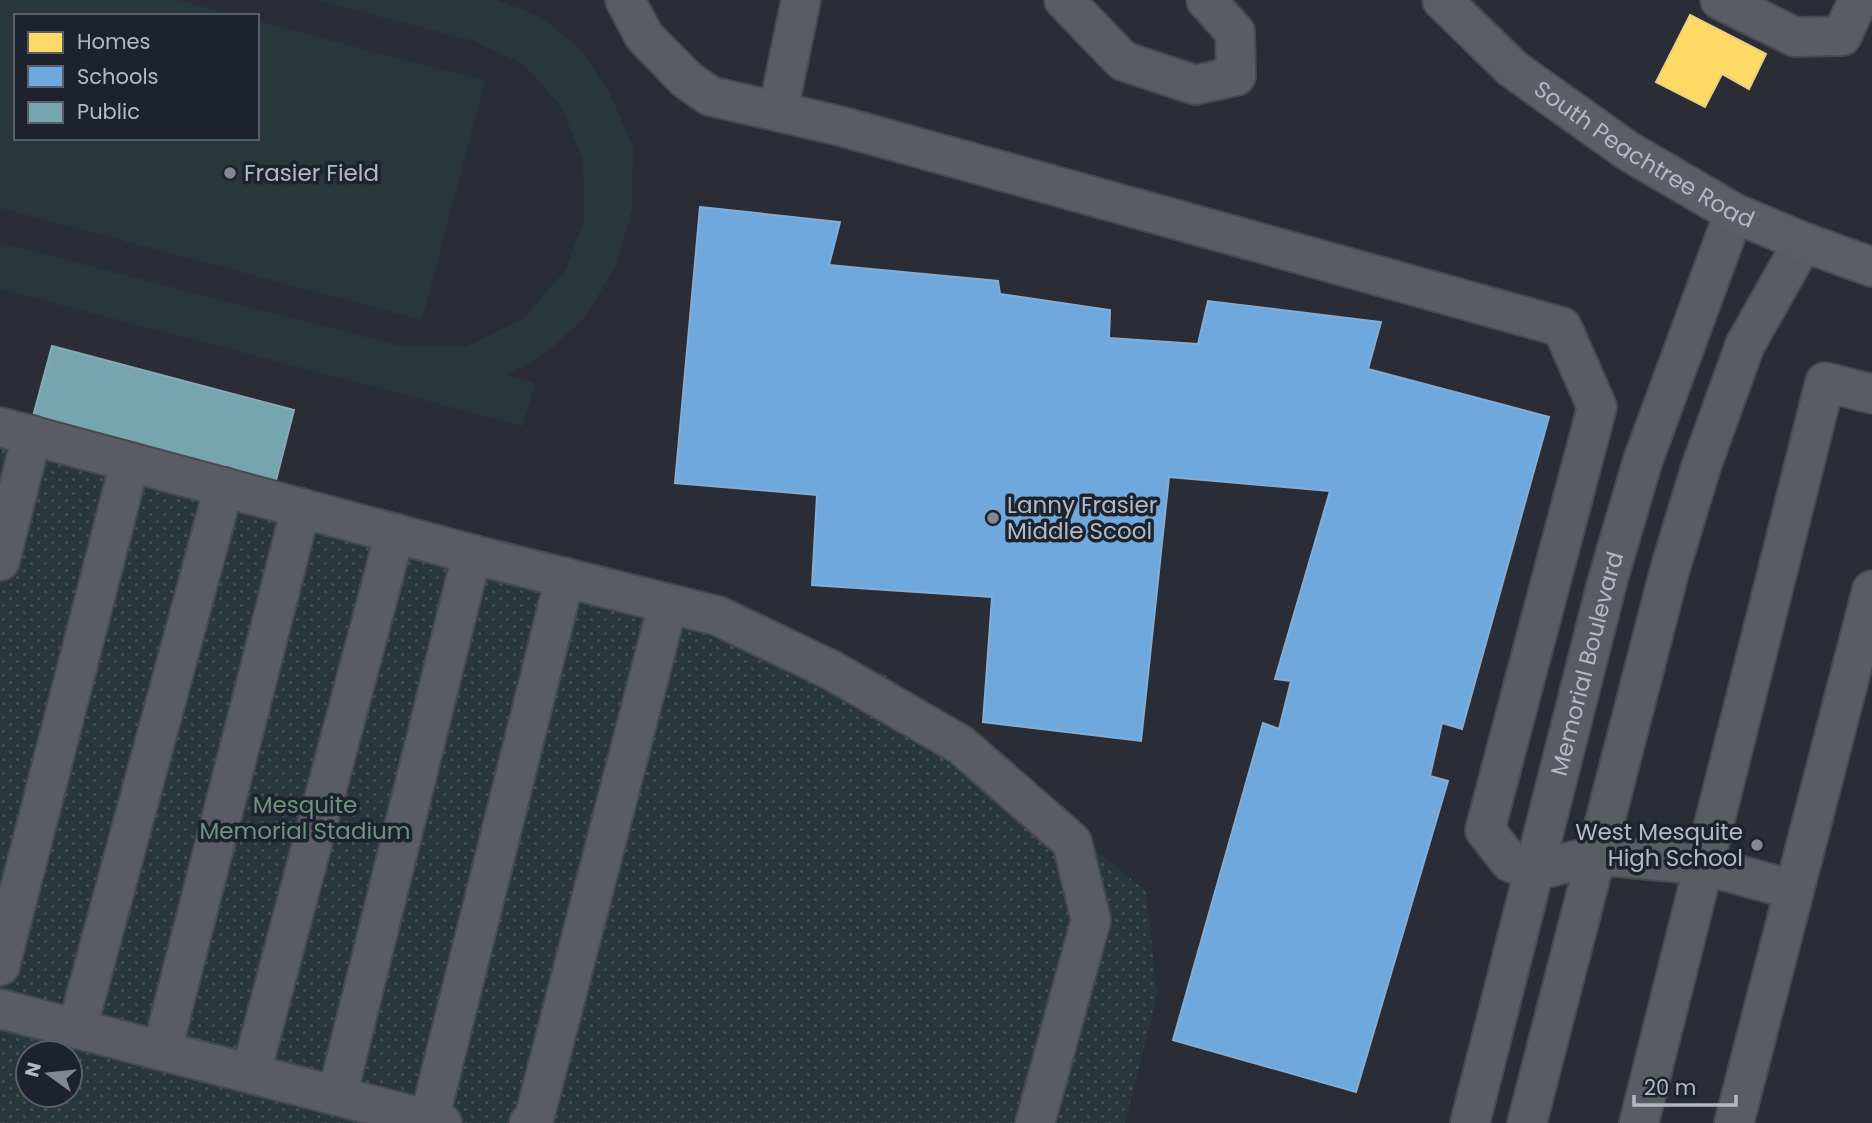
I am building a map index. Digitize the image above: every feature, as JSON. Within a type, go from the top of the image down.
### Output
[{"type":"main road","name":"South Peachtree Road","points":[[1442,0],[1513,69],[1628,151],[1734,213],[1872,267]]},
{"type":"street","points":[[625,0],[644,36],[686,79],[710,96],[880,137],[1562,327],[1597,407],[1485,830],[1510,862],[1535,871],[1596,855],[1703,866],[1794,891]]},
{"type":"street","points":[[778,111],[801,0]]},
{"type":"street","points":[[1063,0],[1123,61],[1195,85],[1236,76],[1235,32],[1206,0]]},
{"type":"street","points":[[1720,0],[1795,37],[1842,36],[1858,0]]},
{"type":"street","name":"Memorial Boulevard","points":[[1470,1123],[1608,579],[1643,460],[1734,213]]},
{"type":"street","points":[[1527,1123],[1670,569],[1701,467],[1745,345],[1803,242]]},
{"type":"street","points":[[1639,1123],[1825,382],[1872,394]]},
{"type":"street","points":[[0,561],[16,431],[472,554],[718,616],[831,670],[961,746],[1072,842],[1091,920],[1035,1123]]},
{"type":"street","points":[[0,966],[130,462]]},
{"type":"street","points":[[77,1029],[224,487]]},
{"type":"street","points":[[162,1050],[301,508]]},
{"type":"street","points":[[251,1073],[395,533]]},
{"type":"street","points":[[337,1096],[472,554]]},
{"type":"street","points":[[0,1009],[436,1121],[565,577]]},
{"type":"street","points":[[1734,1123],[1872,590]]},
{"type":"street","points":[[529,1123],[534,1119],[668,604]]},
{"type":"green space","name":"Frasier Field","points":[[0,0],[178,0],[230,14],[14,14],[14,140],[259,140],[259,22],[485,81],[422,320],[0,208]]},
{"type":"green space","points":[[315,0],[497,0],[541,17],[580,49],[610,94],[633,147],[632,209],[616,266],[585,317],[550,350],[508,375],[535,383],[523,426],[0,289],[0,243],[405,347],[467,346],[523,319],[565,271],[584,219],[583,161],[561,106],[523,64],[474,41]]},
{"type":"green space","name":"Mesquite Memorial Stadium","points":[[0,436],[718,599],[882,673],[953,720],[991,766],[1146,891],[1157,994],[1125,1123],[0,1123]]},
{"type":"building: Homes","points":[[1690,15],[1766,54],[1749,89],[1722,74],[1705,107],[1656,82]]},
{"type":"building: Schools","points":[[700,207],[840,222],[829,265],[998,281],[1000,294],[1110,310],[1109,338],[1198,344],[1208,301],[1381,322],[1368,369],[1549,417],[1462,729],[1442,723],[1430,776],[1448,781],[1356,1092],[1173,1040],[1263,723],[1279,729],[1291,681],[1275,679],[1330,491],[1169,477],[1141,741],[983,722],[992,597],[812,585],[817,495],[675,483]]},
{"type":"building: Public","points":[[52,346],[294,410],[275,484],[32,420]]},
{"type":"place","name":"Frasier Field","points":[[230,173]]},
{"type":"place","name":"Lanny Frasier Middle Scool","points":[[993,518]]},
{"type":"place","name":"West Mesquite High School","points":[[1757,845]]}]
